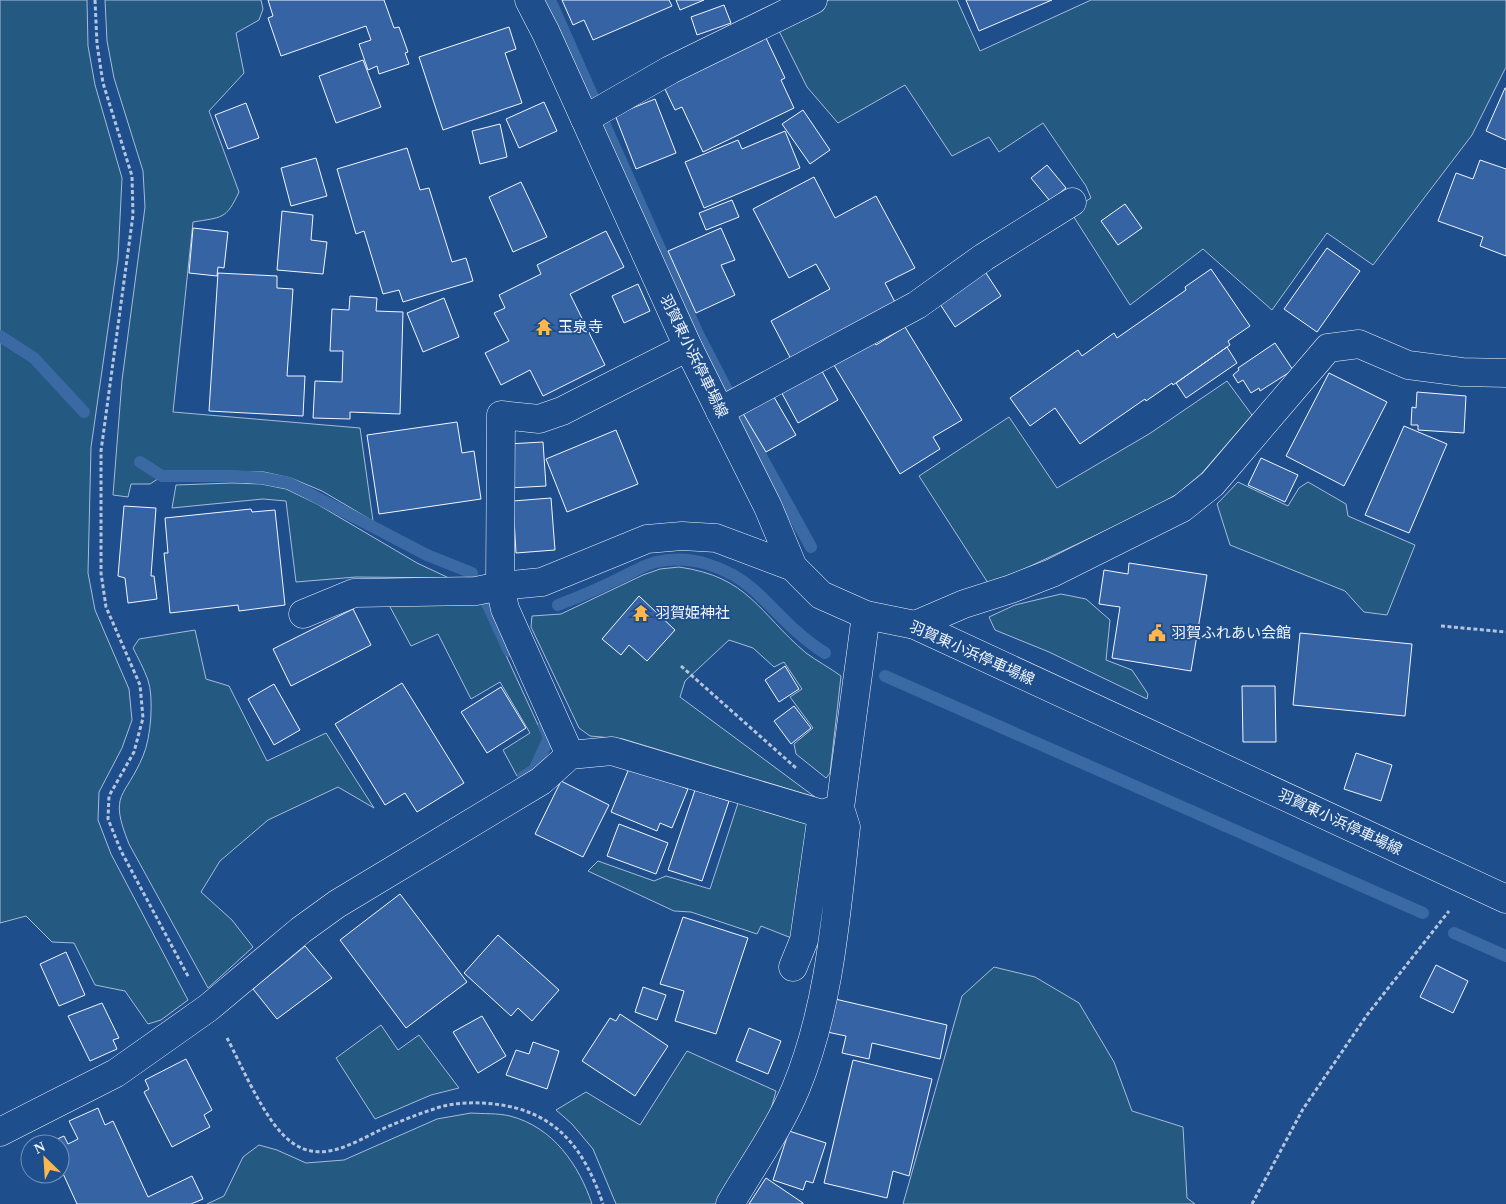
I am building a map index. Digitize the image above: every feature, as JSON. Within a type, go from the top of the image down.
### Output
[{"type":"main road","name":"羽賀東小浜停車場線","points":[[529,0],[546,33],[688,347],[768,508],[793,568],[820,595],[866,615],[915,625],[1506,899]]},
{"type":"main road","points":[[585,119],[670,70],[813,0]]},
{"type":"main road","points":[[720,411],[917,305],[984,257],[1072,202]]},
{"type":"main road","points":[[915,625],[964,604],[1011,590],[1052,573],[1182,508],[1212,484],[1328,348],[1359,344],[1408,365],[1462,372],[1506,373]]},
{"type":"main road","points":[[570,755],[505,609],[500,586],[501,415],[539,419],[562,411],[688,347]]},
{"type":"main road","points":[[303,614],[354,593],[476,591],[500,586],[542,582],[647,539],[682,536],[716,538],[793,568]]},
{"type":"main road","points":[[793,967],[804,940],[835,806],[866,615]]},
{"type":"main road","points":[[0,1132],[116,1073],[208,1008],[301,930],[337,904],[541,781],[570,755],[612,751],[835,806],[846,827],[832,957],[821,1013],[810,1054],[795,1090],[778,1123],[730,1204]]},
{"type":"path","points":[[95,0],[97,44],[104,83],[132,176],[133,215],[101,450],[101,573],[106,607],[140,685],[143,718],[134,752],[109,796],[108,819],[121,851],[199,997],[220,1025],[272,1122],[290,1141],[312,1152],[342,1149],[379,1131],[436,1108],[472,1102],[517,1107],[549,1121],[574,1145],[593,1174],[603,1204]]},
{"type":"path","points":[[1441,626],[1506,632]]},
{"type":"path","points":[[680,666],[825,794],[835,806]]},
{"type":"path","points":[[1252,1204],[1303,1109],[1362,1023],[1471,883]]},
{"type":"shaded area","points":[[0,0],[87,0],[88,46],[95,85],[122,178],[118,259],[91,447],[88,573],[95,610],[129,689],[132,720],[122,748],[99,792],[98,820],[111,854],[188,1000],[161,1020],[148,1024],[125,991],[95,985],[74,943],[52,942],[26,916],[0,923]]},
{"type":"shaded area","points":[[105,0],[261,0],[263,9],[259,20],[236,33],[244,73],[209,111],[239,192],[230,208],[222,216],[193,222],[173,412],[360,428],[373,521],[322,491],[291,478],[264,472],[170,471],[150,484],[131,484],[128,497],[113,495],[122,380],[145,207],[143,171],[114,78],[107,41]]},
{"type":"shaded area","points":[[829,0],[957,0],[980,51],[1091,0],[1506,0],[1506,67],[1472,135],[1373,265],[1327,233],[1272,310],[1203,249],[1130,305],[1070,211],[1091,198],[1086,186],[1043,123],[999,152],[989,137],[952,156],[905,85],[838,123],[807,87],[776,25]]},
{"type":"shaded area","points":[[1227,381],[1252,415],[1202,473],[1177,494],[1154,508],[1022,570],[988,583],[919,476],[1009,417],[1057,488],[1149,434]]},
{"type":"shaded area","points":[[1238,482],[1288,506],[1299,488],[1308,482],[1346,504],[1348,516],[1415,545],[1387,615],[1364,612],[1345,591],[1230,545],[1217,504]]},
{"type":"shaded area","points":[[261,484],[286,489],[317,504],[417,563],[449,578],[356,577],[296,582],[286,501],[263,499],[172,508],[176,485]]},
{"type":"shaded area","points":[[679,567],[703,572],[722,579],[737,588],[751,598],[806,653],[841,676],[830,773],[826,778],[796,754],[794,744],[813,728],[790,697],[802,689],[784,662],[774,667],[753,648],[729,640],[685,681],[680,697],[815,797],[623,739],[590,736],[579,728],[531,627],[532,616],[561,614],[643,575],[660,569]]},
{"type":"shaded area","points":[[1061,594],[1086,599],[1110,620],[1106,660],[1132,670],[1148,694],[1147,699],[1049,652],[995,630],[989,617],[1015,605]]},
{"type":"shaded area","points":[[482,603],[544,738],[531,768],[517,776],[503,750],[530,733],[500,682],[471,699],[438,634],[411,646],[389,605]]},
{"type":"shaded area","points":[[195,630],[206,679],[229,686],[267,761],[326,733],[374,808],[338,787],[268,820],[220,861],[201,892],[232,920],[253,947],[208,988],[129,844],[123,827],[119,805],[121,797],[146,748],[151,718],[151,697],[148,680],[133,648],[139,639]]},
{"type":"shaded area","points":[[740,797],[809,823],[794,939],[761,926],[757,934],[691,912],[674,911],[588,871],[598,861],[654,881],[666,876],[710,889]]},
{"type":"shaded area","points":[[994,967],[1035,977],[1079,1003],[1114,1062],[1132,1111],[1183,1127],[1187,1198],[1195,1204],[903,1204],[962,996]]},
{"type":"shaded area","points":[[381,1025],[398,1050],[419,1035],[459,1088],[431,1095],[375,1119],[336,1058]]},
{"type":"shaded area","points":[[687,1051],[776,1091],[768,1120],[717,1204],[616,1204],[593,1149],[572,1124],[556,1110],[586,1092],[640,1125]]},
{"type":"shaded area","points":[[471,1113],[510,1116],[525,1121],[551,1138],[572,1162],[587,1189],[592,1204],[207,1204],[224,1196],[243,1157],[259,1145],[277,1150],[306,1163],[344,1160],[437,1119]]},
{"type":"building","points":[[268,0],[384,0],[394,28],[399,27],[408,52],[405,53],[409,64],[379,74],[377,66],[368,70],[359,44],[371,40],[366,26],[281,56],[268,18],[273,16]]},
{"type":"building","points":[[562,0],[669,0],[672,6],[593,40],[584,20],[573,25]]},
{"type":"building","points":[[676,0],[704,0],[680,10]]},
{"type":"building","points":[[966,0],[1052,0],[979,31]]},
{"type":"building","points":[[724,5],[731,23],[697,35],[691,17]]},
{"type":"building","points":[[509,27],[516,49],[505,53],[522,103],[443,130],[419,57]]},
{"type":"building","points":[[766,38],[785,78],[781,80],[794,108],[703,152],[682,107],[675,110],[664,87]]},
{"type":"building","points":[[363,60],[381,107],[336,123],[319,76]]},
{"type":"building","points":[[1506,88],[1506,140],[1486,131]]},
{"type":"building","points":[[655,99],[676,153],[636,169],[615,115]]},
{"type":"building","points":[[544,102],[557,131],[519,148],[506,119]]},
{"type":"building","points":[[246,103],[259,138],[228,149],[215,115]]},
{"type":"building","points":[[803,110],[830,150],[810,164],[782,124]]},
{"type":"building","points":[[500,124],[507,157],[480,164],[472,131]]},
{"type":"building","points":[[785,131],[800,168],[704,208],[685,162],[738,140],[742,149]]},
{"type":"building","points":[[407,148],[420,190],[429,188],[452,262],[466,258],[473,281],[403,302],[399,290],[383,294],[364,231],[356,234],[337,169]]},
{"type":"building","points":[[316,158],[327,196],[291,206],[281,168]]},
{"type":"building","points":[[1480,160],[1506,169],[1506,256],[1480,246],[1483,237],[1438,221],[1456,173],[1473,179]]},
{"type":"building","points":[[1047,165],[1066,188],[1050,201],[1031,178]]},
{"type":"building","points":[[814,177],[835,218],[876,196],[915,268],[885,283],[897,306],[792,361],[771,321],[830,289],[816,264],[789,278],[753,209]]},
{"type":"building","points":[[521,182],[547,237],[513,252],[489,197]]},
{"type":"building","points":[[732,200],[739,217],[706,230],[699,213]]},
{"type":"building","points":[[1125,204],[1142,228],[1118,245],[1101,221]]},
{"type":"building","points":[[282,211],[313,215],[311,240],[327,242],[323,274],[277,270]]},
{"type":"building","points":[[193,228],[228,232],[224,268],[218,267],[217,276],[189,273]]},
{"type":"building","points":[[721,228],[735,260],[721,265],[735,295],[696,313],[668,251]]},
{"type":"building","name":"玉泉寺","points":[[606,231],[624,267],[570,294],[605,365],[543,396],[530,370],[501,385],[485,353],[509,341],[494,313],[505,308],[499,295],[541,274],[537,265]]},
{"type":"building","points":[[1327,248],[1360,271],[1317,332],[1284,309]]},
{"type":"building","points":[[1211,269],[1250,326],[1228,341],[1230,345],[1173,385],[1172,383],[1146,401],[1145,399],[1080,444],[1055,408],[1030,426],[1010,398],[1078,350],[1082,356],[1114,333],[1117,338],[1186,290],[1185,287]]},
{"type":"building","points":[[984,270],[1001,296],[955,327],[938,301]]},
{"type":"building","points":[[218,273],[277,276],[277,288],[293,289],[287,376],[305,376],[303,416],[209,411]]},
{"type":"building","points":[[638,284],[650,311],[624,323],[612,296]]},
{"type":"building","points":[[350,296],[377,298],[376,311],[403,312],[400,414],[350,412],[350,419],[313,418],[315,381],[342,382],[343,351],[330,351],[332,309],[349,310]]},
{"type":"building","points":[[444,298],[459,337],[423,352],[407,313]]},
{"type":"building","points":[[905,327],[962,420],[933,437],[940,449],[900,474],[834,365],[874,341],[876,345]]},
{"type":"building","points":[[1275,343],[1293,370],[1260,391],[1259,388],[1251,393],[1243,380],[1238,383],[1233,375],[1239,370],[1238,368]]},
{"type":"building","points":[[1227,347],[1237,363],[1186,398],[1176,383]]},
{"type":"building","points":[[818,364],[838,400],[798,423],[778,386]]},
{"type":"building","points":[[1329,373],[1387,402],[1344,486],[1286,456]]},
{"type":"building","points":[[771,392],[796,435],[766,452],[741,410]]},
{"type":"building","points":[[1417,392],[1466,396],[1464,433],[1418,430],[1418,425],[1411,425],[1412,407],[1416,408]]},
{"type":"building","points":[[457,422],[462,453],[474,451],[481,499],[379,514],[367,435]]},
{"type":"building","points":[[1404,426],[1447,444],[1409,533],[1365,515]]},
{"type":"building","points":[[616,430],[638,484],[567,512],[546,459]]},
{"type":"building","points":[[543,442],[546,486],[509,488],[507,444]]},
{"type":"building","points":[[1261,458],[1298,475],[1285,502],[1248,485]]},
{"type":"building","points":[[551,498],[555,550],[516,553],[513,501]]},
{"type":"building","points":[[124,506],[156,508],[151,576],[154,576],[157,599],[128,603],[125,578],[118,576]]},
{"type":"building","points":[[251,509],[252,512],[275,510],[285,605],[239,611],[238,605],[170,613],[164,553],[168,553],[165,518]]},
{"type":"building","name":"羽賀ふれあい会館","points":[[1129,563],[1207,575],[1191,671],[1112,658],[1120,607],[1099,604],[1104,570],[1128,574]]},
{"type":"building","name":"羽賀姫神社","points":[[639,596],[675,630],[647,661],[629,645],[621,655],[602,639]]},
{"type":"building","points":[[353,609],[371,645],[291,686],[273,649]]},
{"type":"building","points":[[1300,633],[1412,644],[1405,716],[1293,705]]},
{"type":"building","points":[[785,666],[799,689],[779,702],[765,680]]},
{"type":"building","points":[[402,683],[464,783],[417,812],[405,793],[385,805],[335,724]]},
{"type":"building","points":[[274,684],[300,730],[274,745],[248,699]]},
{"type":"building","points":[[1242,686],[1275,686],[1276,742],[1243,742]]},
{"type":"building","points":[[501,687],[526,728],[487,753],[461,712]]},
{"type":"building","points":[[794,706],[811,728],[791,744],[774,721]]},
{"type":"building","points":[[1356,753],[1392,765],[1381,801],[1344,789]]},
{"type":"building","points":[[630,766],[688,789],[672,828],[660,823],[657,831],[611,812]]},
{"type":"building","points":[[561,781],[609,805],[583,857],[535,834]]},
{"type":"building","points":[[695,790],[729,801],[702,881],[668,870]]},
{"type":"building","points":[[619,824],[668,843],[656,874],[607,856]]},
{"type":"building","points":[[400,894],[467,982],[406,1028],[340,940]]},
{"type":"building","points":[[683,917],[748,938],[716,1034],[675,1021],[684,991],[660,984]]},
{"type":"building","points":[[498,935],[559,990],[532,1021],[518,1008],[511,1016],[464,973]]},
{"type":"building","points":[[305,946],[332,978],[277,1019],[253,989]]},
{"type":"building","points":[[66,952],[85,995],[59,1006],[40,964]]},
{"type":"building","points":[[1436,965],[1468,981],[1453,1013],[1420,997]]},
{"type":"building","points":[[643,987],[666,995],[657,1020],[635,1012]]},
{"type":"building","points":[[835,999],[947,1025],[940,1059],[872,1043],[869,1059],[842,1053],[846,1036],[827,1032]]},
{"type":"building","points":[[102,1003],[119,1038],[113,1040],[117,1049],[90,1061],[68,1016]]},
{"type":"building","points":[[620,1014],[668,1046],[635,1096],[582,1061],[610,1018],[616,1021]]},
{"type":"building","points":[[482,1016],[506,1056],[478,1073],[453,1032]]},
{"type":"building","points":[[749,1028],[781,1041],[768,1074],[736,1061]]},
{"type":"building","points":[[533,1042],[559,1051],[547,1089],[506,1075],[516,1050],[529,1054]]},
{"type":"building","points":[[186,1059],[212,1110],[204,1115],[210,1127],[172,1147],[144,1092],[149,1089],[145,1080]]},
{"type":"building","points":[[853,1060],[932,1079],[909,1176],[893,1171],[887,1198],[824,1183]]},
{"type":"building","points":[[98,1108],[105,1125],[113,1121],[148,1197],[192,1176],[203,1199],[191,1204],[77,1204],[68,1184],[70,1184],[70,1143],[78,1139],[69,1121]]},
{"type":"building","points":[[789,1131],[826,1143],[813,1183],[806,1181],[803,1190],[773,1180]]},
{"type":"building","points":[[766,1178],[803,1203],[803,1204],[749,1204]]},
{"type":"waterway","points":[[550,0],[593,97]]},
{"type":"waterway","points":[[604,123],[697,332],[730,396]]},
{"type":"waterway","points":[[0,336],[34,358],[84,412]]},
{"type":"waterway","points":[[738,414],[811,547]]},
{"type":"waterway","points":[[140,462],[162,476],[233,476],[262,478],[289,483],[427,555],[472,573]]},
{"type":"waterway","points":[[558,605],[596,590],[651,563],[669,560],[696,561],[721,569],[744,582],[797,631],[825,653]]},
{"type":"waterway","points":[[487,603],[509,651]]},
{"type":"waterway","points":[[885,676],[1423,913]]},
{"type":"waterway","points":[[523,777],[534,770],[549,738],[544,725]]},
{"type":"waterway","points":[[1454,933],[1506,956]]},
{"type":"place","name":"玉泉寺","points":[[544,327]]},
{"type":"place","name":"羽賀姫神社","points":[[641,613]]},
{"type":"place","name":"羽賀ふれあい会館","points":[[1157,633]]}]
